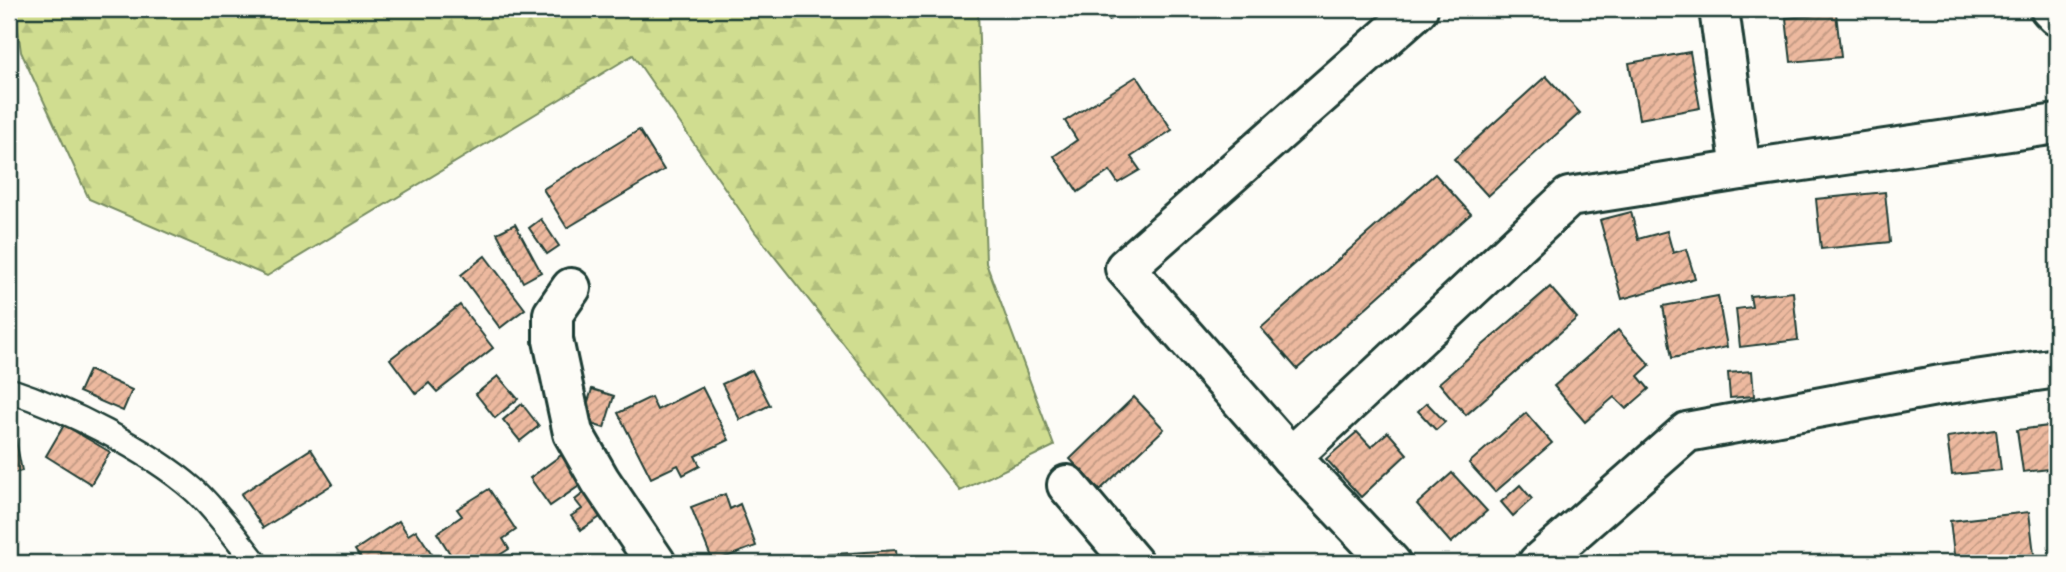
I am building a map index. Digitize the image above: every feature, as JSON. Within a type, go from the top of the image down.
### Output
[{"type":"street","points":[[1391,563],[1291,457],[1125,268],[1418,9]]},
{"type":"street","points":[[1719,9],[1741,170]]},
{"type":"street","points":[[2050,9],[2057,16]]},
{"type":"street","points":[[1291,457],[1569,197],[2057,124]]},
{"type":"street","points":[[572,288],[553,314],[553,340],[572,433],[656,563]]},
{"type":"street","points":[[1538,563],[1688,432],[1941,385],[2057,368]]},
{"type":"street","points":[[1066,485],[1133,563]]},
{"type":"lane","points":[[9,390],[82,421],[144,452],[195,490],[256,563]]},
{"type":"green space","points":[[15,9],[978,9],[986,263],[1054,446],[960,491],[755,232],[633,55],[267,276],[89,199],[21,52]]},
{"type":"building","points":[[1101,9],[1125,9],[1109,20]]},
{"type":"building","points":[[1836,13],[1841,57],[1791,62],[1786,18]]},
{"type":"building","points":[[1690,52],[1700,108],[1639,119],[1629,63]]},
{"type":"building","points":[[1137,76],[1172,130],[1131,157],[1140,170],[1118,183],[1110,171],[1078,192],[1054,156],[1077,140],[1065,121]]},
{"type":"building","points":[[1546,76],[1580,113],[1488,196],[1454,159]]},
{"type":"building","points":[[639,130],[664,170],[567,228],[543,189]]},
{"type":"building","points":[[1435,174],[1471,214],[1297,369],[1261,328]]},
{"type":"building","points":[[1885,192],[1890,242],[1821,249],[1816,199]]},
{"type":"building","points":[[1631,212],[1638,239],[1667,231],[1673,253],[1686,249],[1695,278],[1622,299],[1600,220]]},
{"type":"building","points":[[541,219],[559,246],[547,254],[529,228]]},
{"type":"building","points":[[515,224],[541,272],[523,282],[497,233]]},
{"type":"building","points":[[485,256],[525,309],[500,328],[461,275]]},
{"type":"building","points":[[1550,287],[1577,318],[1466,415],[1439,383]]},
{"type":"building","points":[[1793,292],[1798,340],[1740,347],[1736,309],[1752,307],[1750,296]]},
{"type":"building","points":[[1718,296],[1727,347],[1672,358],[1663,306]]},
{"type":"building","points":[[460,305],[493,348],[437,392],[429,383],[416,394],[390,359]]},
{"type":"building","points":[[1618,330],[1650,365],[1638,376],[1649,389],[1626,409],[1614,397],[1585,422],[1554,386]]},
{"type":"building","points":[[89,370],[132,390],[123,411],[79,392]]},
{"type":"building","points":[[752,370],[770,405],[740,420],[722,384]]},
{"type":"building","points":[[1752,371],[1754,396],[1730,398],[1728,373]]},
{"type":"building","points":[[498,376],[518,399],[495,418],[476,394]]},
{"type":"building","points":[[702,387],[729,440],[695,456],[700,466],[683,475],[678,465],[651,478],[618,413],[651,397],[657,410]]},
{"type":"building","points":[[592,389],[614,396],[604,428],[582,421]]},
{"type":"building","points":[[1134,397],[1164,429],[1100,490],[1070,459]]},
{"type":"building","points":[[1427,403],[1445,422],[1436,430],[1418,411]]},
{"type":"building","points":[[522,404],[539,426],[520,441],[503,420]]},
{"type":"building","points":[[1526,413],[1552,443],[1495,492],[1469,463]]},
{"type":"building","points":[[11,415],[22,471],[9,474],[9,416]]},
{"type":"building","points":[[64,425],[110,452],[91,484],[46,456]]},
{"type":"building","points":[[2057,425],[2057,468],[2023,472],[2017,430]]},
{"type":"building","points":[[1996,430],[2001,470],[1952,475],[1947,437]]},
{"type":"building","points":[[1357,432],[1371,447],[1388,432],[1407,454],[1361,497],[1326,459]]},
{"type":"building","points":[[311,449],[333,484],[263,528],[241,494]]},
{"type":"building","points":[[564,453],[585,482],[550,506],[530,478]]},
{"type":"building","points":[[1452,473],[1487,511],[1451,543],[1417,504]]},
{"type":"building","points":[[1520,485],[1532,499],[1513,516],[1501,502]]},
{"type":"building","points":[[489,489],[516,530],[503,539],[509,549],[487,563],[456,563],[437,533],[462,516],[457,509]]},
{"type":"building","points":[[589,489],[606,513],[581,530],[571,516],[582,509],[575,500]]},
{"type":"building","points":[[725,494],[730,509],[740,504],[756,546],[713,562],[691,507]]},
{"type":"building","points":[[2029,512],[2035,563],[1955,563],[1950,521]]},
{"type":"building","points":[[399,521],[408,535],[416,530],[438,563],[364,563],[355,550]]},
{"type":"building","points":[[896,550],[897,563],[788,563],[788,557]]}]
